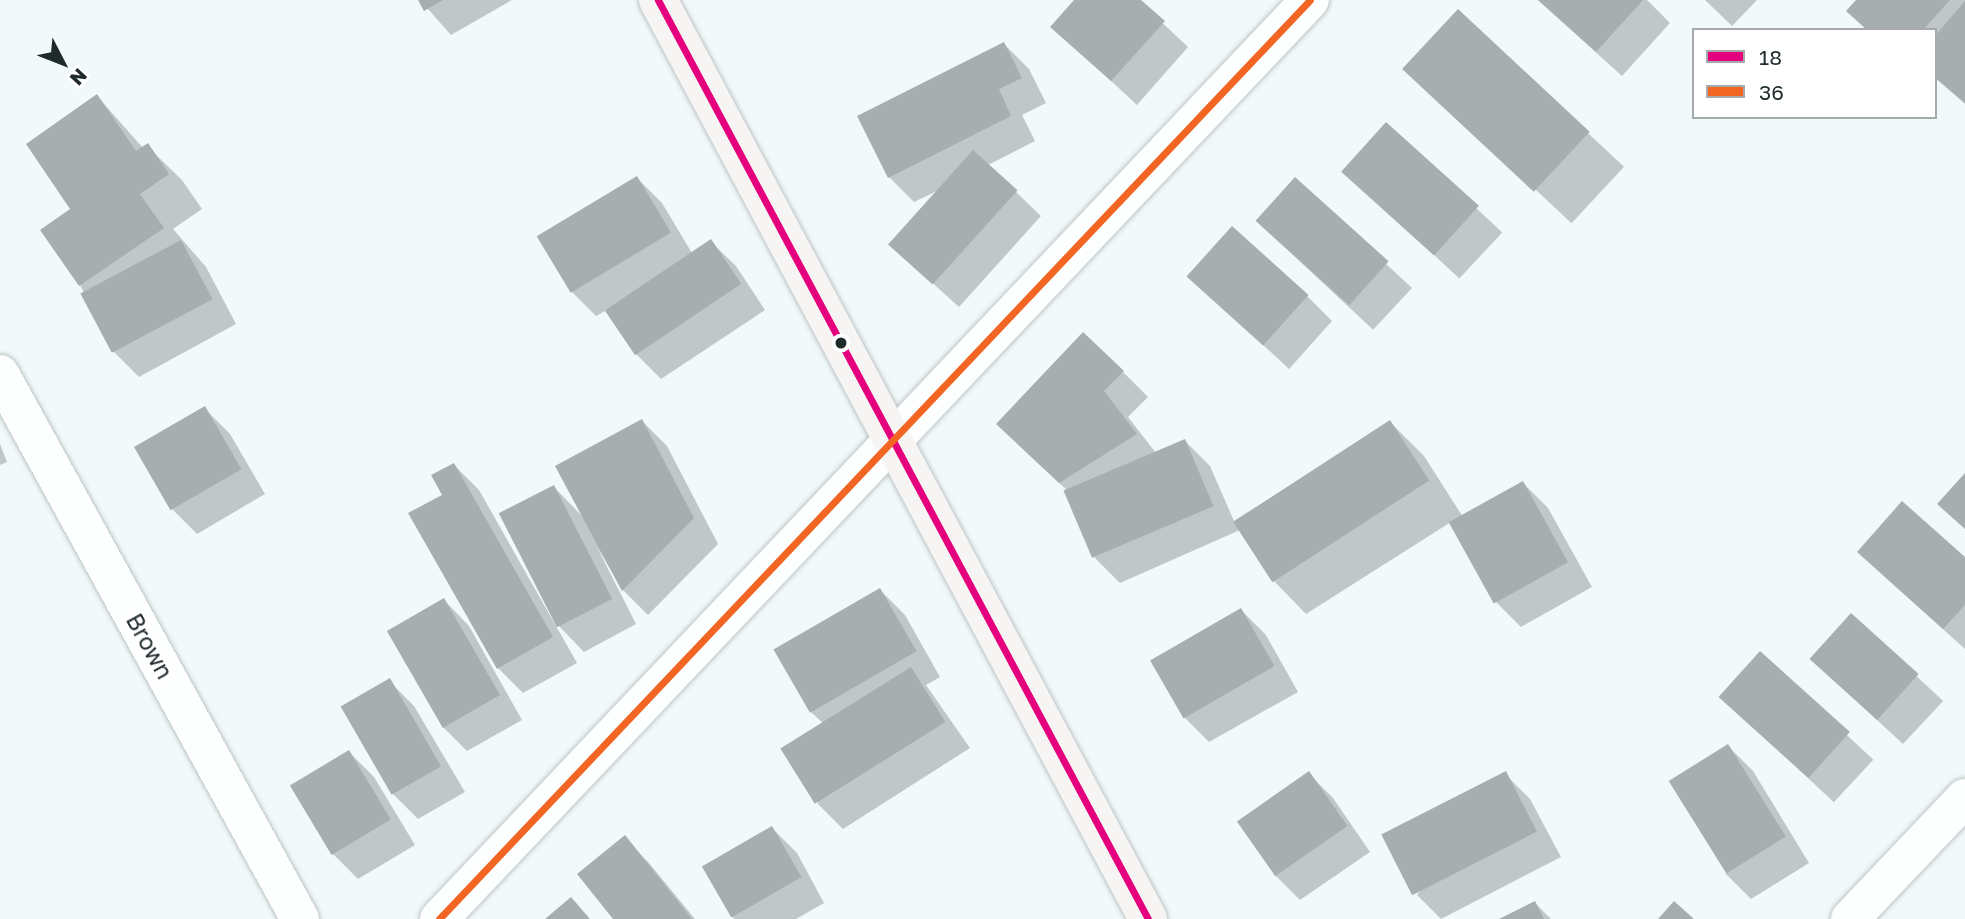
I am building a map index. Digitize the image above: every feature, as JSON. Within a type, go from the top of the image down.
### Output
[{"type":"main road","points":[[658,0],[1148,919]]},
{"type":"street","points":[[439,919],[895,441],[1310,0]]},
{"type":"street","name":"Brown","points":[[0,374],[300,919]]},
{"type":"street","points":[[1850,919],[1965,798]]},
{"type":"building","points":[[418,0],[443,0],[424,11]]},
{"type":"building","points":[[1074,0],[1141,0],[1165,21],[1111,81],[1050,27]]},
{"type":"building","points":[[1538,0],[1643,0],[1596,52]]},
{"type":"building","points":[[1856,0],[1950,0],[1925,28],[1865,28],[1846,11]]},
{"type":"building","points":[[1965,1],[1965,103],[1937,79],[1937,34]]},
{"type":"building","points":[[1458,9],[1590,132],[1534,192],[1402,69]]},
{"type":"building","points":[[1004,42],[1022,78],[999,89],[1011,116],[888,178],[857,116]]},
{"type":"building","points":[[97,94],[136,151],[148,143],[169,174],[140,194],[164,228],[79,286],[40,230],[70,209],[26,144]]},
{"type":"building","points":[[1386,122],[1479,206],[1434,255],[1341,172]]},
{"type":"building","points":[[973,150],[1018,190],[933,285],[888,244]]},
{"type":"building","points":[[637,176],[671,233],[571,293],[537,236]]},
{"type":"building","points":[[1295,177],[1389,261],[1349,305],[1256,221]]},
{"type":"building","points":[[1232,226],[1309,295],[1263,345],[1186,277]]},
{"type":"building","points":[[711,239],[741,284],[635,355],[605,311]]},
{"type":"building","points":[[181,240],[212,299],[112,353],[80,294]]},
{"type":"building","points":[[1083,332],[1124,371],[1104,391],[1137,434],[1059,483],[996,424]]},
{"type":"building","points":[[205,406],[241,469],[170,510],[134,447]]},
{"type":"building","points":[[642,419],[694,518],[622,591],[555,466]]},
{"type":"building","points":[[1390,420],[1429,480],[1272,582],[1233,522]]},
{"type":"building","points":[[1185,439],[1214,506],[1092,558],[1063,491]]},
{"type":"building","points":[[454,463],[553,637],[497,669],[408,513],[442,495],[431,475]]},
{"type":"building","points":[[1965,473],[1965,529],[1937,504]]},
{"type":"building","points":[[1523,481],[1568,562],[1494,604],[1449,522]]},
{"type":"building","points":[[554,485],[612,599],[557,627],[499,513]]},
{"type":"building","points":[[1902,501],[1965,557],[1965,605],[1943,629],[1857,552]]},
{"type":"building","points":[[880,588],[916,651],[810,713],[773,650]]},
{"type":"building","points":[[444,598],[500,695],[443,728],[387,631]]},
{"type":"building","points":[[1241,608],[1274,666],[1184,719],[1150,660]]},
{"type":"building","points":[[1851,613],[1919,674],[1877,720],[1810,659]]},
{"type":"building","points":[[1760,651],[1850,732],[1808,778],[1719,697]]},
{"type":"building","points":[[911,667],[945,722],[815,804],[780,749]]},
{"type":"building","points":[[390,678],[441,766],[392,795],[341,706]]},
{"type":"building","points":[[1728,744],[1786,836],[1726,874],[1669,781]]},
{"type":"building","points":[[349,750],[391,819],[332,855],[290,786]]},
{"type":"building","points":[[1309,771],[1347,826],[1275,876],[1237,821]]},
{"type":"building","points":[[1506,771],[1537,832],[1412,895],[1381,835]]},
{"type":"building","points":[[772,826],[802,877],[731,918],[702,866]]},
{"type":"building","points":[[625,835],[692,919],[613,919],[577,874]]},
{"type":"building","points":[[571,897],[590,919],[545,919]]},
{"type":"building","points":[[1535,901],[1544,919],[1499,919]]},
{"type":"building","points":[[1674,901],[1694,919],[1658,919]]},
{"type":"transit line","name":"18","points":[[658,0],[1148,919]]},
{"type":"transit line","name":"36","points":[[439,919],[1310,0]]}]
